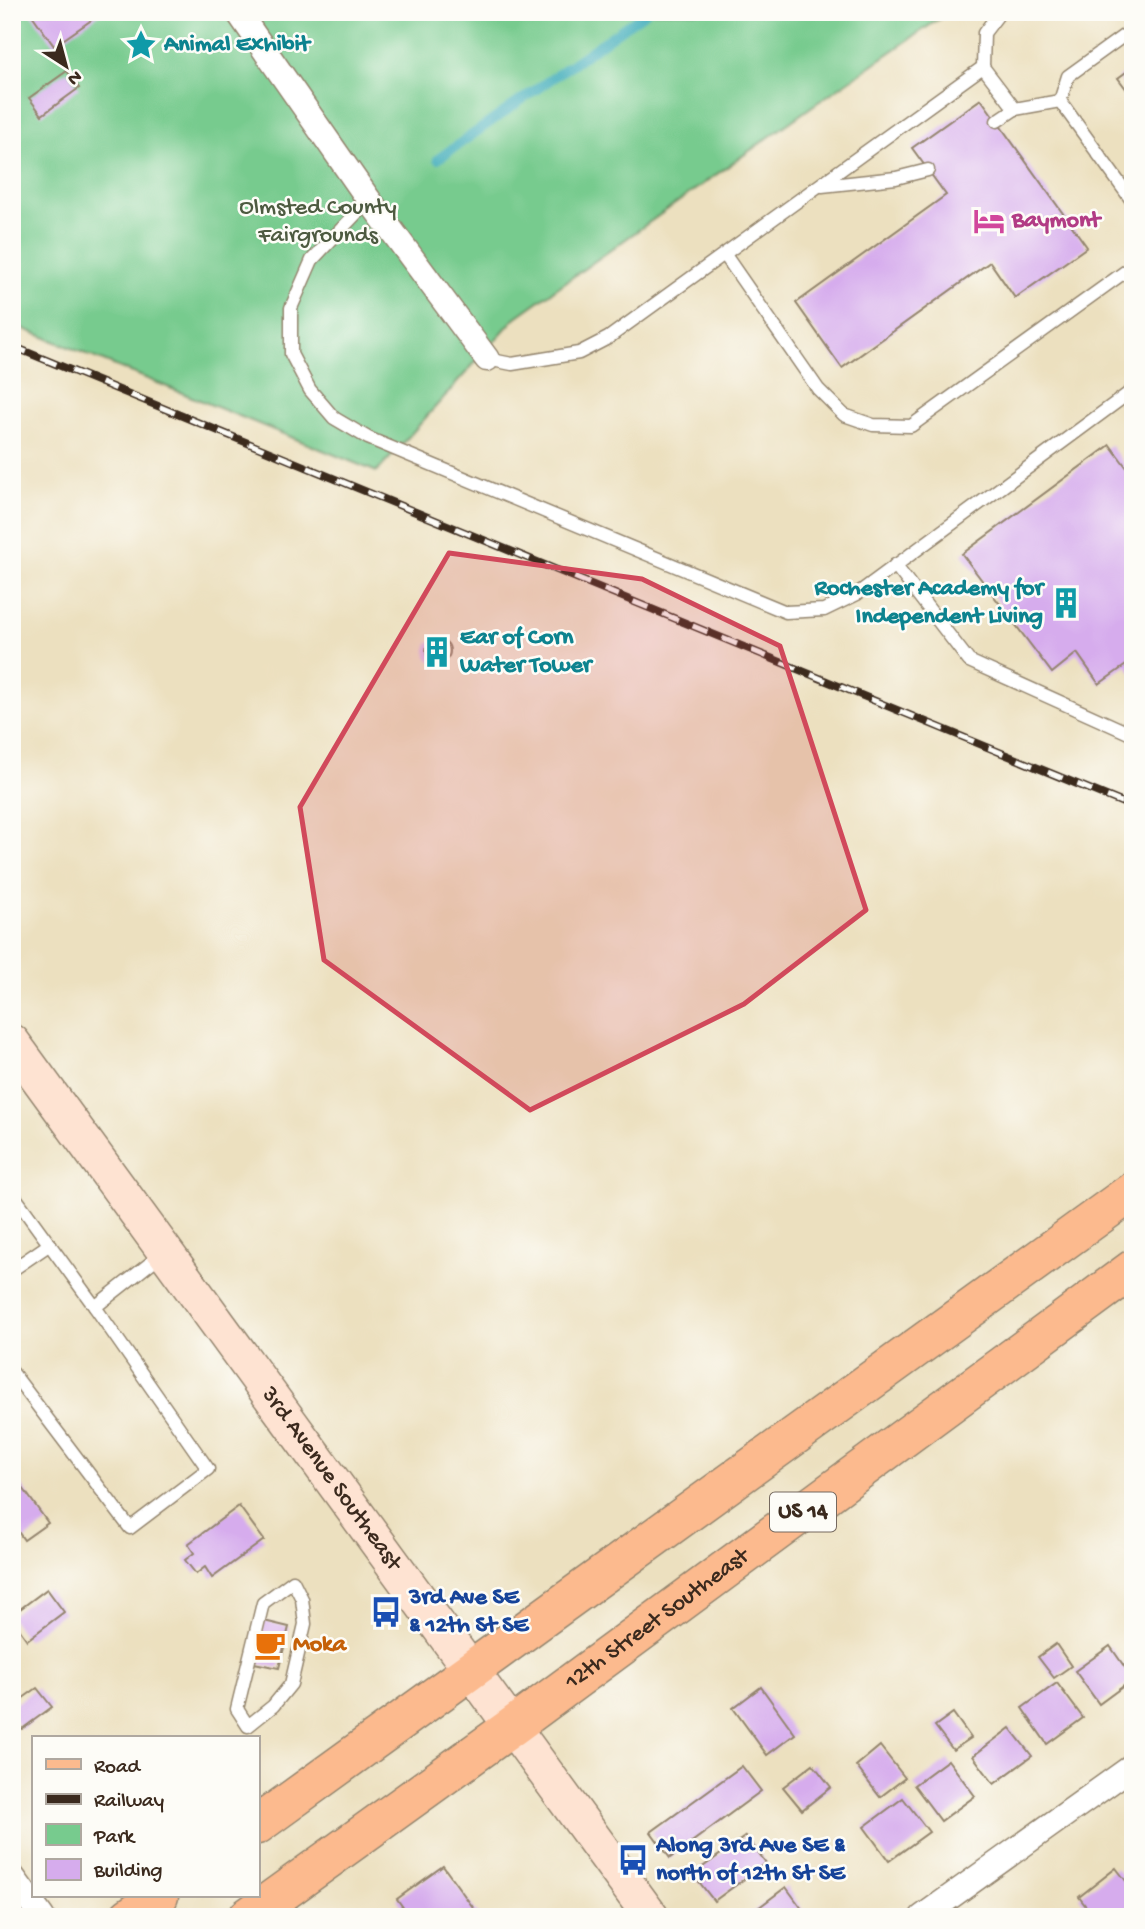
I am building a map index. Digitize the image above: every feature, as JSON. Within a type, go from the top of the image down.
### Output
[{"type":"main road","name":"3rd Avenue Southeast","points":[[12,1042],[651,1917]]},
{"type":"main road","name":"US 14","points":[[259,1824],[1133,1191]]},
{"type":"main road","name":"12th Street Southeast","points":[[248,1917],[513,1726],[1133,1269]]},
{"type":"main road","points":[[130,1917],[156,1898]]},
{"type":"street","points":[[238,12],[369,200],[487,359]]},
{"type":"street","points":[[922,1917],[1133,1766]]},
{"type":"street","points":[[12,1876],[42,1917]]},
{"type":"lane","points":[[1000,12],[984,33],[984,67],[1015,109]]},
{"type":"lane","points":[[1059,101],[1068,76],[1133,29]]},
{"type":"lane","points":[[487,359],[512,364],[579,353],[608,338],[984,67]]},
{"type":"lane","points":[[997,121],[1015,109],[1059,101]]},
{"type":"lane","points":[[1059,101],[1133,202]]},
{"type":"lane","points":[[821,186],[897,177],[928,170]]},
{"type":"lane","points":[[369,200],[312,260],[290,308],[291,354],[310,390],[334,418],[368,438],[786,612],[824,610],[856,594],[1133,390]]},
{"type":"lane","points":[[725,255],[818,388],[844,415],[873,425],[911,426],[1133,266]]},
{"type":"lane","points":[[895,565],[968,661],[1133,735]]},
{"type":"lane","points":[[12,1193],[208,1469],[130,1528],[12,1372]]},
{"type":"lane","points":[[12,1270],[50,1244]]},
{"type":"lane","points":[[95,1307],[166,1251]]},
{"type":"lane","points":[[293,1581],[302,1600],[304,1624],[291,1684],[273,1706],[248,1726],[236,1709],[263,1603],[293,1581]]},
{"type":"highlighted area","points":[[449,553],[642,579],[780,646],[866,910],[744,1004],[530,1110],[324,960],[300,807]]},
{"type":"green space","name":"Olmsted County Fairgrounds","points":[[12,12],[949,12],[515,318],[377,472],[12,324]]},
{"type":"building","points":[[30,12],[103,12],[54,46]]},
{"type":"building","points":[[1133,67],[1133,98],[1118,78]]},
{"type":"building","points":[[67,71],[79,88],[42,115],[29,98]]},
{"type":"building","name":"Baymont","points":[[981,99],[1087,247],[1015,298],[990,262],[842,368],[796,303],[946,195],[912,148]]},
{"type":"building","name":"Rochester Academy for Independent Living","points":[[1110,445],[1133,476],[1133,674],[1126,665],[1099,684],[1077,653],[1052,673],[962,554]]},
{"type":"building","name":"Ear of Corn Water Tower","points":[[438,639],[447,642],[450,651],[447,660],[438,663],[429,660],[426,651],[429,642]]},
{"type":"building","points":[[18,1481],[48,1523],[24,1540],[12,1523],[12,1485]]},
{"type":"building","points":[[239,1506],[264,1540],[212,1578],[205,1567],[196,1574],[185,1560],[194,1553],[188,1544]]},
{"type":"building","points":[[47,1589],[64,1612],[27,1640],[12,1615]]},
{"type":"building","points":[[264,1621],[289,1627],[279,1668],[254,1663]]},
{"type":"building","points":[[1056,1644],[1071,1666],[1054,1678],[1038,1657]]},
{"type":"building","points":[[1110,1646],[1133,1679],[1099,1704],[1075,1671]]},
{"type":"building","points":[[1057,1683],[1083,1718],[1047,1744],[1022,1708]]},
{"type":"building","points":[[761,1687],[795,1734],[767,1755],[733,1708]]},
{"type":"building","points":[[37,1688],[52,1707],[22,1729],[12,1717],[12,1706]]},
{"type":"building","points":[[953,1713],[971,1738],[953,1750],[935,1726]]},
{"type":"building","points":[[1010,1728],[1032,1756],[994,1784],[973,1756]]},
{"type":"building","points":[[880,1746],[905,1778],[880,1797],[856,1766]]},
{"type":"building","points":[[948,1760],[975,1796],[941,1821],[914,1785]]},
{"type":"building","points":[[813,1764],[831,1787],[802,1810],[783,1787]]},
{"type":"building","points":[[742,1766],[761,1791],[670,1858],[651,1832]]},
{"type":"building","points":[[903,1798],[929,1832],[889,1861],[864,1827]]},
{"type":"building","points":[[746,1836],[766,1863],[714,1901],[693,1874]]},
{"type":"building","points":[[443,1866],[480,1917],[410,1917],[397,1899]]},
{"type":"building","points":[[1116,1868],[1133,1890],[1133,1903],[1114,1917],[1094,1917],[1079,1897]]},
{"type":"building","points":[[786,1887],[805,1913],[800,1917],[746,1917]]},
{"type":"waterway","points":[[438,159],[646,12]]},
{"type":"railway","points":[[12,346],[1133,807]]},
{"type":"place","name":"Animal Exhibit","points":[[141,45]]},
{"type":"place","name":"Baymont","points":[[989,221]]},
{"type":"place","name":"Rochester Academy for Independent Living","points":[[1066,603]]},
{"type":"place","name":"Ear of Corn Water Tower","points":[[437,652]]},
{"type":"place","name":"3rd Ave SE & 12th St SE","points":[[386,1612]]},
{"type":"place","name":"Moka","points":[[270,1645]]},
{"type":"place","name":"Along 3rd Ave SE & north of 12th St SE","points":[[633,1860]]}]
